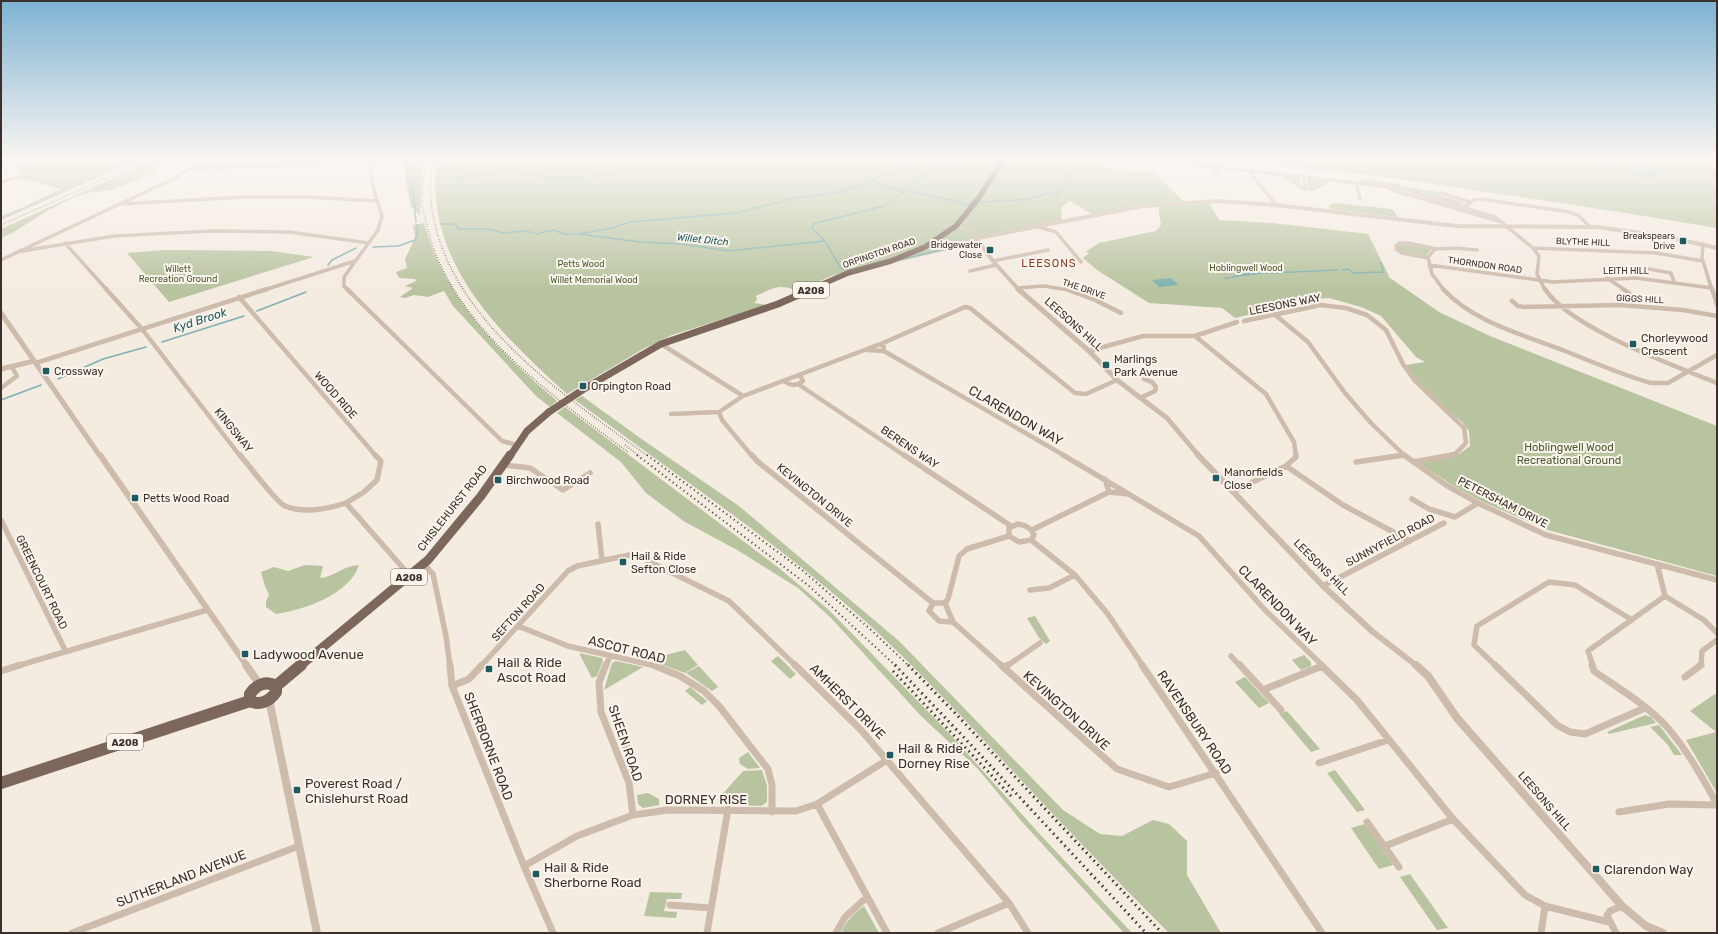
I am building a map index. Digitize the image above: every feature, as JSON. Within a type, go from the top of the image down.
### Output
[{"type":"main road","name":"A208","points":[[956,226],[974,204]]},
{"type":"main road","name":"ORPINGTON ROAD","points":[[587,387],[661,344],[778,304],[848,273],[891,261],[925,247],[956,226]]},
{"type":"main road","name":"CHISLEHURST ROAD","points":[[276,686],[424,564],[481,496],[527,431],[549,412],[587,387]]},
{"type":"main road","points":[[250,701],[250,694],[260,685],[270,683],[276,686]]},
{"type":"main road","name":"A208","points":[[1,783],[250,701],[260,703],[269,700],[276,692],[276,686]]},
{"type":"street","points":[[1,260],[121,204],[128,204]]},
{"type":"street","points":[[378,204],[382,216],[380,226],[344,277],[344,286],[502,441],[517,445]]},
{"type":"street","points":[[978,238],[1131,208],[1169,204]]},
{"type":"street","points":[[1254,204],[1429,223],[1508,227],[1590,227],[1647,234],[1717,248]]},
{"type":"street","points":[[1436,204],[1503,223]]},
{"type":"street","points":[[1453,204],[1493,216],[1533,248],[1539,256],[1536,269],[1539,281],[1550,296],[1561,307],[1598,330],[1717,383]]},
{"type":"street","points":[[1464,207],[1468,204]]},
{"type":"street","points":[[1516,204],[1567,211],[1578,215],[1590,227]]},
{"type":"street","name":"LEESONS HILL","points":[[956,226],[972,231],[995,263],[1017,288],[1089,351],[1117,380],[1167,418],[1202,459],[1323,586],[1373,632],[1410,660],[1428,676],[1457,718],[1622,906],[1638,920],[1656,931],[1664,933]]},
{"type":"street","points":[[1039,227],[1056,232],[1081,262]]},
{"type":"street","points":[[22,251],[65,243],[149,233],[243,230],[316,234],[369,243]]},
{"type":"street","name":"KINGSWAY","points":[[65,243],[142,329],[234,448],[283,506],[295,510],[315,511],[346,503]]},
{"type":"street","points":[[1428,258],[1402,253],[1396,249],[1396,246],[1400,243],[1408,243],[1435,249],[1454,248],[1477,250]]},
{"type":"street","points":[[1703,244],[1701,252],[1703,261],[1717,304]]},
{"type":"street","name":"BLYTHE HILL","points":[[1533,248],[1656,253],[1703,261]]},
{"type":"street","points":[[1435,249],[1430,253],[1428,258],[1429,265],[1437,282],[1450,296],[1471,312],[1503,327],[1642,381],[1668,383],[1717,355]]},
{"type":"street","points":[[970,271],[995,263],[1048,250]]},
{"type":"street","points":[[1,369],[35,362],[355,261]]},
{"type":"street","name":"THORNDON ROAD","points":[[1429,265],[1539,281]]},
{"type":"street","points":[[1649,269],[1671,273],[1674,282]]},
{"type":"street","points":[[1606,278],[1629,293]]},
{"type":"street","name":"LEITH HILL","points":[[1539,281],[1569,283],[1606,278],[1636,278],[1712,288]]},
{"type":"street","name":"THE DRIVE","points":[[1017,288],[1048,286],[1074,292],[1107,305],[1121,313]]},
{"type":"street","name":"WOOD RIDE","points":[[239,297],[381,461],[377,480],[364,492],[346,503]]},
{"type":"street","name":"GIGGS HILL","points":[[1512,301],[1518,306],[1524,307],[1640,306],[1717,316]]},
{"type":"street","name":"LEESONS WAY","points":[[1244,321],[1321,305],[1339,306],[1367,315],[1375,320],[1386,330],[1403,364],[1415,381],[1464,428],[1466,443],[1455,454],[1413,462]]},
{"type":"street","points":[[671,414],[719,412],[726,405],[743,396],[883,343],[965,307],[975,312],[1075,393],[1086,394],[1117,380]]},
{"type":"street","points":[[1,313],[260,685]]},
{"type":"street","name":"PETERSHAM DRIVE","points":[[1274,314],[1308,342],[1354,405],[1404,455],[1446,485],[1478,503],[1546,535],[1717,580]]},
{"type":"street","points":[[1089,351],[1143,336],[1195,336],[1237,322]]},
{"type":"street","points":[[1195,336],[1266,394],[1294,442],[1296,457],[1286,466],[1234,491]]},
{"type":"street","points":[[883,343],[884,351]]},
{"type":"street","points":[[661,344],[743,396]]},
{"type":"street","name":"CLARENDON WAY","points":[[864,350],[884,351],[1131,494],[1199,536],[1264,609],[1357,700],[1453,819],[1525,895],[1545,906],[1609,922]]},
{"type":"street","points":[[1,388],[17,376],[12,367]]},
{"type":"street","points":[[798,384],[803,381],[800,375]]},
{"type":"street","points":[[1140,398],[1155,391],[1156,387],[1152,382],[1144,379]]},
{"type":"street","name":"BERENS WAY","points":[[784,381],[788,384],[798,384],[1011,526]]},
{"type":"street","name":"KEVINGTON DRIVE","points":[[719,412],[722,420],[757,461],[933,603],[929,611],[939,621],[953,622],[1117,769],[1169,787],[1216,773]]},
{"type":"street","points":[[1356,462],[1373,458],[1391,458],[1404,455]]},
{"type":"street","points":[[503,465],[530,468],[564,490],[590,473]]},
{"type":"street","points":[[1286,466],[1343,505],[1410,541]]},
{"type":"street","points":[[1105,479],[1109,492]]},
{"type":"street","points":[[1032,530],[1109,492],[1131,494]]},
{"type":"street","points":[[1412,499],[1429,509],[1455,517],[1478,503]]},
{"type":"street","points":[[346,503],[410,576]]},
{"type":"street","name":"GREENCOURT ROAD","points":[[1,520],[66,652]]},
{"type":"street","name":"SUNNYFIELD ROAD","points":[[1323,586],[1444,523]]},
{"type":"street","points":[[598,524],[602,560]]},
{"type":"street","points":[[945,603],[948,599],[959,556],[967,549],[1009,536],[1019,542],[1031,540],[1034,535],[1032,530],[1022,524],[1011,526],[1008,531],[1009,536]]},
{"type":"street","name":"RAVENSBURY ROAD","points":[[1031,540],[1075,575],[1107,613],[1216,773],[1322,933]]},
{"type":"street","name":"AMHERST DRIVE","points":[[602,560],[634,554],[729,601],[861,730],[1009,903],[1028,933]]},
{"type":"street","name":"SEFTON ROAD","points":[[452,686],[469,679],[568,571],[577,566],[602,560]]},
{"type":"street","name":"SHERBORNE ROAD","points":[[424,564],[433,574],[446,636],[452,686],[524,866],[553,933]]},
{"type":"street","points":[[1657,564],[1666,596],[1704,620],[1717,633]]},
{"type":"street","points":[[1030,590],[1049,588],[1075,575]]},
{"type":"street","points":[[1632,620],[1575,585],[1550,582],[1477,626],[1474,645],[1556,725],[1570,732],[1585,734],[1645,708]]},
{"type":"street","points":[[1619,812],[1670,804],[1717,804],[1690,757],[1666,726],[1645,708],[1594,671],[1588,651],[1666,596]]},
{"type":"street","points":[[933,603],[945,603]]},
{"type":"street","points":[[945,603],[953,622]]},
{"type":"street","points":[[1,671],[207,610]]},
{"type":"street","name":"ASCOT ROAD","points":[[518,626],[568,646],[650,664],[680,676],[704,691],[719,706],[768,769],[772,785],[772,812]]},
{"type":"street","points":[[1685,677],[1701,665],[1702,651],[1717,640]]},
{"type":"street","points":[[1004,668],[1040,643]]},
{"type":"street","name":"SHEEN ROAD","points":[[610,656],[599,682],[601,712],[629,783],[633,815]]},
{"type":"street","points":[[1231,656],[1281,710]]},
{"type":"street","points":[[1263,690],[1322,666]]},
{"type":"street","points":[[269,700],[317,933]]},
{"type":"street","points":[[1318,763],[1388,740]]},
{"type":"street","name":"DORNEY RISE","points":[[524,866],[577,836],[633,815],[668,810],[728,809],[772,812],[796,811],[817,804],[887,760]]},
{"type":"street","points":[[817,804],[886,933]]},
{"type":"street","points":[[707,933],[728,809]]},
{"type":"street","points":[[1385,846],[1453,819]]},
{"type":"street","points":[[1367,822],[1399,867]]},
{"type":"street","name":"SUTHERLAND AVENUE","points":[[72,933],[299,846]]},
{"type":"street","points":[[836,933],[839,926],[851,910],[867,897]]},
{"type":"street","points":[[938,933],[1009,903]]},
{"type":"street","points":[[670,906],[711,908]]},
{"type":"street","points":[[1541,933],[1545,906]]},
{"type":"street","points":[[1616,933],[1609,922],[1607,915],[1610,911],[1622,906]]},
{"type":"green space","points":[[31,204],[38,204],[1,220],[1,216]]},
{"type":"green space","points":[[57,204],[61,204],[14,232],[1,238],[1,229]]},
{"type":"green space","points":[[410,204],[420,204],[420,216]]},
{"type":"green space","name":"Petts Wood","points":[[437,204],[1067,204],[1061,208],[1062,221],[976,238],[979,243],[874,267],[871,265],[831,276],[798,291],[786,287],[772,289],[756,296],[757,300],[754,303],[767,305],[672,335],[643,349],[567,394],[541,371],[492,320],[471,292],[454,262],[442,230]]},
{"type":"green space","name":"Petts Wood","points":[[1074,204],[1156,204],[1141,205],[1094,215]]},
{"type":"green space","name":"Hoblingwell Wood Recreational Ground","points":[[1210,204],[1219,220],[1273,223],[1368,234],[1390,278],[1439,312],[1490,336],[1717,426],[1717,576],[1548,530],[1481,501],[1449,483],[1418,462],[1459,454],[1470,446],[1469,431],[1462,422],[1418,383],[1406,365],[1425,362],[1416,357],[1381,316],[1361,307],[1329,298],[1295,300],[1290,305],[1235,318],[1222,308],[1149,303],[1097,270],[1083,258],[1089,253],[1085,252],[1099,243],[1156,231],[1161,225],[1158,206]]},
{"type":"green space","points":[[1334,204],[1341,204],[1392,209],[1398,217],[1330,209],[1329,206]]},
{"type":"green space","points":[[1563,204],[1717,204],[1717,228]]},
{"type":"green space","points":[[424,223],[433,250],[445,276],[460,300],[495,343],[557,401],[550,407],[536,396],[453,306],[444,291],[428,297],[414,295],[405,298],[400,297],[413,288],[405,286],[416,281],[415,279],[399,278],[396,272],[407,268],[405,259],[415,238],[413,225]]},
{"type":"green space","points":[[1404,244],[1431,249],[1425,257],[1403,253],[1397,249],[1399,245]]},
{"type":"green space","name":"Willett Recreation Ground","points":[[166,250],[271,251],[314,257],[169,302],[127,253]]},
{"type":"green space","points":[[582,396],[739,506],[899,641],[1063,810],[1100,834],[1122,836],[1153,820],[1169,824],[1187,841],[1187,875],[1221,933],[1169,933],[1069,831],[944,698],[875,630],[840,599],[766,540],[575,400]]},
{"type":"green space","points":[[565,407],[779,568],[830,611],[948,732],[1036,830],[1132,933],[1124,933],[1023,823],[977,768],[922,717],[831,618],[798,588],[739,551],[685,522],[646,493],[621,462],[557,413]]},
{"type":"green space","points":[[305,565],[323,566],[320,578],[326,577],[348,567],[359,565],[354,575],[346,584],[325,599],[300,609],[276,614],[266,607],[266,601],[269,595],[261,572],[274,567],[288,571]]},
{"type":"green space","points":[[1035,616],[1050,641],[1046,644],[1039,638],[1027,618]]},
{"type":"green space","points":[[685,650],[698,665],[685,673],[653,661],[654,658]]},
{"type":"green space","points":[[579,653],[602,658],[603,661],[597,676],[592,678]]},
{"type":"green space","points":[[1304,655],[1311,662],[1311,666],[1301,670],[1292,660]]},
{"type":"green space","points":[[778,656],[796,674],[790,679],[771,661]]},
{"type":"green space","points":[[616,661],[643,667],[604,690],[612,663]]},
{"type":"green space","points":[[699,666],[718,687],[712,691],[686,673]]},
{"type":"green space","points":[[1245,677],[1269,703],[1259,708],[1235,682]]},
{"type":"green space","points":[[690,687],[707,701],[702,705],[685,691]]},
{"type":"green space","points":[[1715,694],[1717,695],[1717,793],[1686,740],[1716,732],[1690,711]]},
{"type":"green space","points":[[1287,711],[1320,749],[1311,752],[1279,714]]},
{"type":"green space","points":[[1645,715],[1651,717],[1656,723],[1609,734],[1607,732]]},
{"type":"green space","points":[[1659,725],[1682,755],[1674,755],[1668,745],[1650,727]]},
{"type":"green space","points":[[622,729],[636,757],[628,760],[615,732]]},
{"type":"green space","points":[[748,752],[760,768],[748,769],[740,764],[739,758]]},
{"type":"green space","points":[[762,770],[767,786],[767,802],[761,806],[718,804],[719,798],[743,771]]},
{"type":"green space","points":[[1335,770],[1365,810],[1357,812],[1327,773]]},
{"type":"green space","points":[[648,793],[659,799],[659,805],[643,808],[638,804],[637,795]]},
{"type":"green space","points":[[1365,824],[1393,865],[1379,869],[1351,828]]},
{"type":"green space","points":[[1410,874],[1448,928],[1437,930],[1400,877]]},
{"type":"green space","points":[[650,892],[682,893],[681,899],[667,899],[664,911],[677,912],[676,918],[644,916]]},
{"type":"green space","points":[[864,906],[879,933],[841,933],[845,925],[857,911]]},
{"type":"water","points":[[1171,278],[1178,285],[1159,287],[1152,280]]},
{"type":"waterway","name":"Kyd Brook","points":[[414,204],[416,222]]},
{"type":"waterway","points":[[579,234],[612,228],[630,222],[737,213],[773,204]]},
{"type":"waterway","points":[[825,241],[812,228],[813,224],[884,206],[887,204]]},
{"type":"waterway","points":[[964,204],[969,205],[970,204]]},
{"type":"waterway","points":[[440,224],[455,224],[458,229],[490,229],[503,233],[526,231],[537,234],[553,230],[564,234],[579,234]]},
{"type":"waterway","name":"Kyd Brook","points":[[373,247],[398,246],[415,240],[418,232],[417,225]]},
{"type":"waterway","name":"Willet Ditch","points":[[579,234],[640,242],[682,244],[729,251],[825,241]]},
{"type":"waterway","points":[[825,241],[840,267]]},
{"type":"waterway","points":[[899,260],[976,241]]},
{"type":"waterway","name":"Kyd Brook","points":[[328,265],[332,260],[356,248]]},
{"type":"waterway","points":[[1342,270],[1348,269],[1354,273],[1383,272],[1381,263]]},
{"type":"waterway","points":[[841,268],[849,270]]},
{"type":"waterway","points":[[1247,275],[1244,274],[1256,271],[1270,273],[1337,270]]},
{"type":"waterway","points":[[1247,275],[1262,273]]},
{"type":"waterway","points":[[1231,277],[1247,275]]},
{"type":"waterway","name":"Kyd Brook","points":[[257,311],[306,292]]},
{"type":"waterway","name":"Kyd Brook","points":[[162,342],[244,316]]},
{"type":"waterway","name":"Kyd Brook","points":[[58,379],[103,359],[146,347]]},
{"type":"waterway","name":"Kyd Brook","points":[[1,400],[41,385]]},
{"type":"railway","points":[[1,225],[49,204]]},
{"type":"railway","points":[[422,204],[427,226],[439,262],[457,295],[480,326],[507,355],[537,382],[567,407],[628,452]]},
{"type":"railway","points":[[431,204],[441,243],[458,281],[483,317],[512,349],[545,379],[648,456]]},
{"type":"railway","points":[[625,445],[639,456]]},
{"type":"railway","points":[[637,455],[809,586],[896,666]]},
{"type":"railway","points":[[647,455],[802,570],[870,629],[909,666]]},
{"type":"railway","points":[[896,666],[1146,933]]},
{"type":"railway","points":[[909,666],[1162,933]]},
{"type":"railway","points":[[893,671],[1012,797]]},
{"type":"place","name":"Breakspears Drive","points":[[1683,241]]},
{"type":"place","name":"Bridgewater Close","points":[[990,250]]},
{"type":"place","name":"Chorleywood Crescent","points":[[1633,344]]},
{"type":"place","name":"Marlings Park Avenue","points":[[1106,365]]},
{"type":"place","name":"Crossway","points":[[46,371]]},
{"type":"place","name":"Orpington Road","points":[[583,386]]},
{"type":"place","name":"Manorfields Close","points":[[1216,478]]},
{"type":"place","name":"Birchwood Road","points":[[498,480]]},
{"type":"place","name":"Petts Wood Road","points":[[135,498]]},
{"type":"place","name":"Hail & Ride Sefton Close","points":[[623,562]]},
{"type":"place","name":"Ladywood Avenue","points":[[245,654]]},
{"type":"place","name":"Hail & Ride Ascot Road","points":[[489,669]]},
{"type":"place","name":"Hail & Ride Dorney Rise","points":[[890,755]]},
{"type":"place","name":"Poverest Road / Chislehurst Road","points":[[297,790]]},
{"type":"place","name":"Clarendon Way","points":[[1596,869]]},
{"type":"place","name":"Hail & Ride Sherborne Road","points":[[536,874]]},
{"type":"district","name":"LEESONS","points":[[1049,263]]},
{"type":"park label","name":"Hoblingwell Wood","points":[[1246,268]]},
{"type":"park label","name":"Willet Memorial Wood","points":[[594,280]]}]
